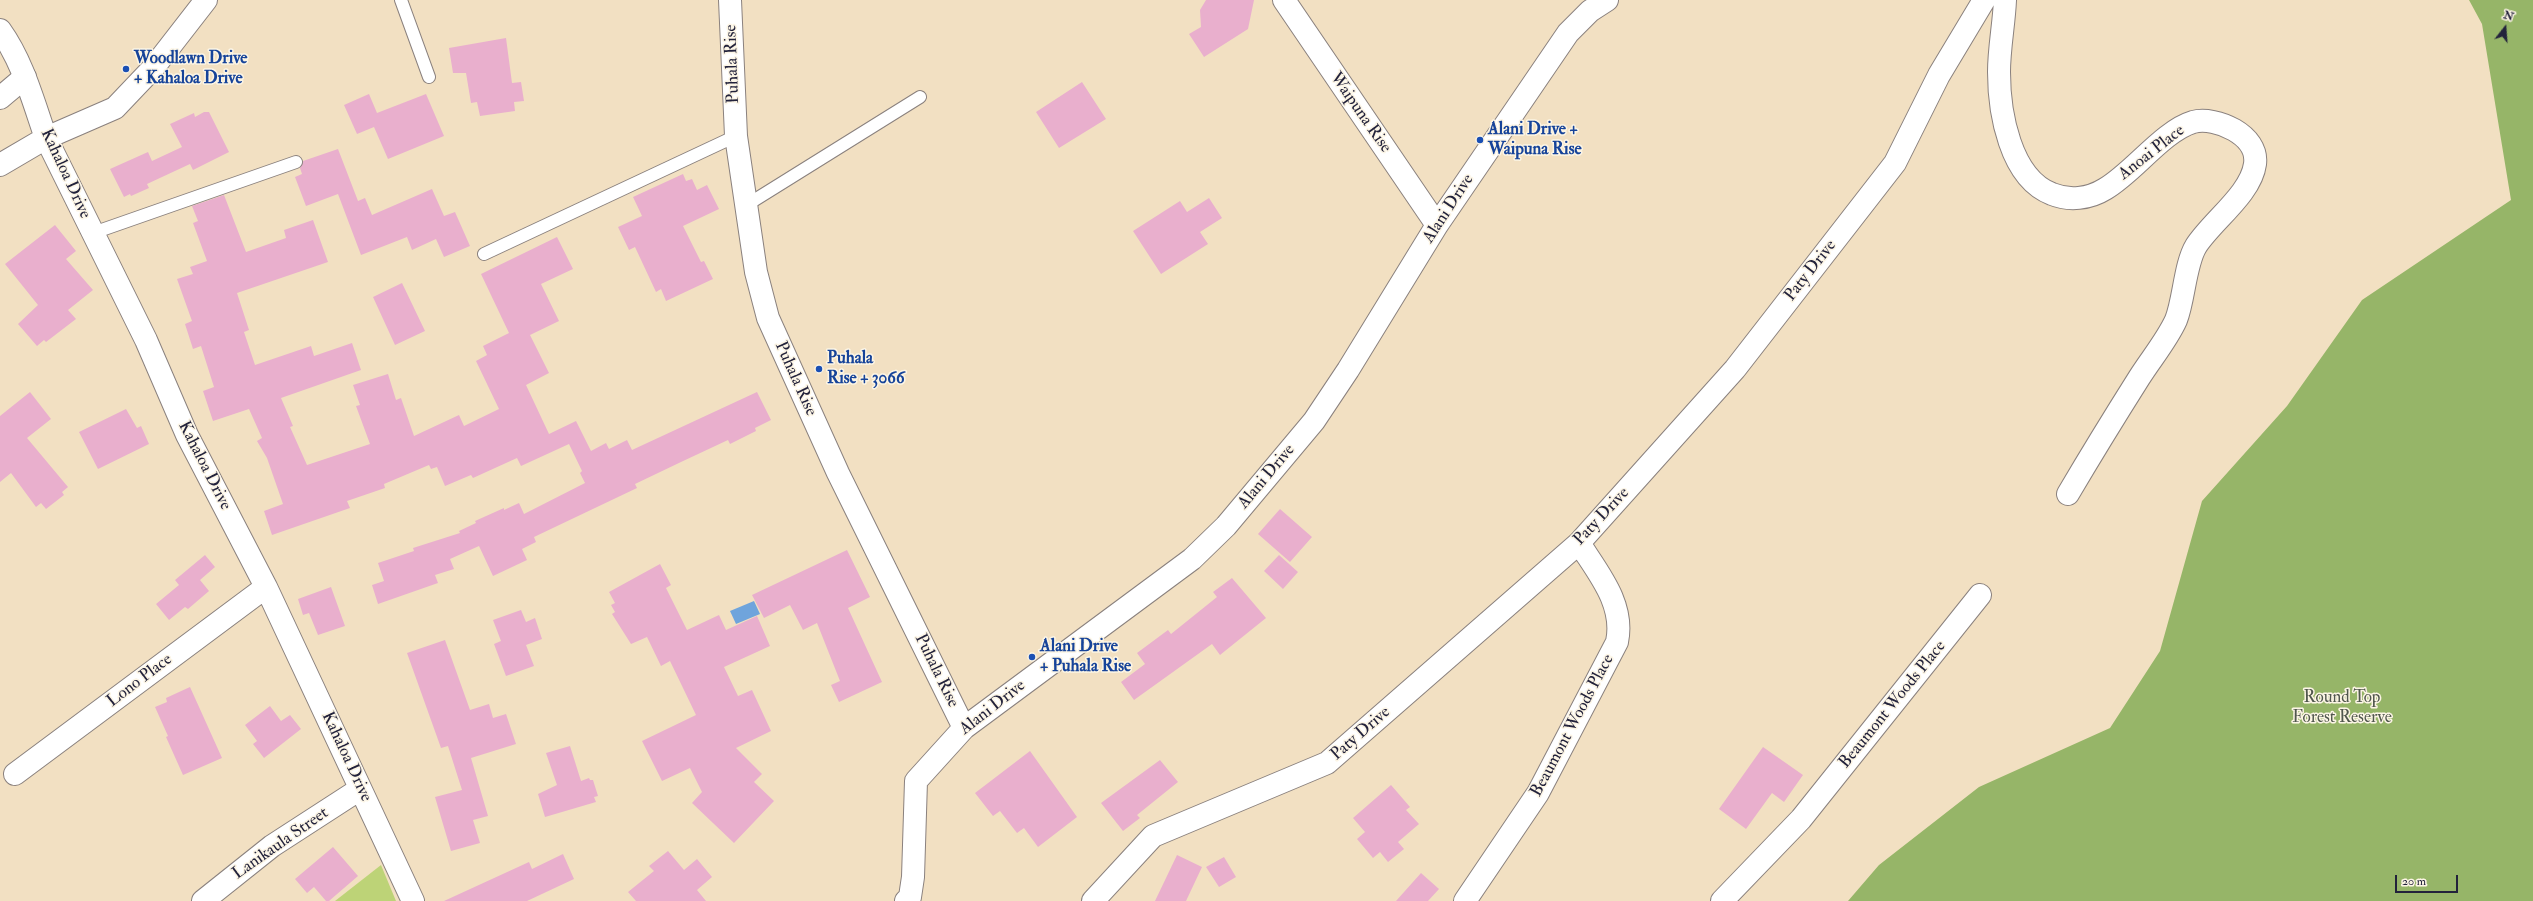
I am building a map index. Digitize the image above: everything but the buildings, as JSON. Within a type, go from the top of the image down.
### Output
[{"type":"street","points":[[0,165],[46,138],[115,108],[154,67],[206,0]]},
{"type":"street","name":"Puhala Rise","points":[[730,0],[736,136],[745,206],[756,272],[771,325],[838,473],[964,728]]},
{"type":"street","name":"Waipuna Rise","points":[[1284,0],[1437,224]]},
{"type":"street","name":"Alani Drive","points":[[906,901],[910,897],[913,877],[916,782],[964,728],[1192,559],[1226,526],[1314,421],[1348,370],[1437,224],[1568,33],[1590,11],[1607,0]]},
{"type":"street","name":"Paty Drive","points":[[1093,901],[1153,836],[1328,763],[1579,543],[1735,370],[1895,163],[1939,75],[1984,0]]},
{"type":"street","name":"Anoai Place","points":[[2006,0],[1999,72],[2002,111],[2019,165],[2037,186],[2063,197],[2081,198],[2099,193],[2115,182],[2179,128],[2200,120],[2223,123],[2236,131],[2250,148],[2255,162],[2249,182],[2195,248],[2176,320],[2068,494]]},
{"type":"street","name":"Kahaloa Drive","points":[[0,30],[9,43],[26,77],[46,138],[146,340],[187,435],[266,587],[412,901]]},
{"type":"street","points":[[0,98],[26,77]]},
{"type":"street","name":"Beaumont Woods Place","points":[[1465,901],[1538,793],[1617,642],[1620,626],[1614,602],[1579,543]]},
{"type":"street","name":"Lono Place","points":[[15,774],[266,587]]},
{"type":"street","name":"Beaumont Woods Place","points":[[1722,901],[1801,819],[1980,595]]},
{"type":"street","name":"Lanikaula Street","points":[[203,901],[272,846],[360,789]]},
{"type":"lane","points":[[401,0],[429,77]]},
{"type":"lane","points":[[745,206],[920,97]]},
{"type":"lane","points":[[484,254],[736,136]]},
{"type":"lane","points":[[93,233],[296,162]]},
{"type":"green space","name":"Round Top Forest Reserve","points":[[2469,0],[2533,0],[2533,901],[1848,901],[1879,865],[1979,787],[2110,728],[2160,651],[2202,501],[2287,406],[2362,300],[2511,200],[2482,24]]},
{"type":"green space","points":[[381,865],[396,901],[335,901]]},
{"type":"water","points":[[754,601],[760,614],[736,624],[730,611]]},
{"type":"place","name":"Woodlawn Drive + Kahaloa Drive","points":[[126,69]]},
{"type":"place","name":"Alani Drive + Waipuna Rise","points":[[1480,140]]},
{"type":"place","name":"Puhala Rise + 3066","points":[[819,369]]},
{"type":"place","name":"Alani Drive + Puhala Rise","points":[[1032,657]]}]
